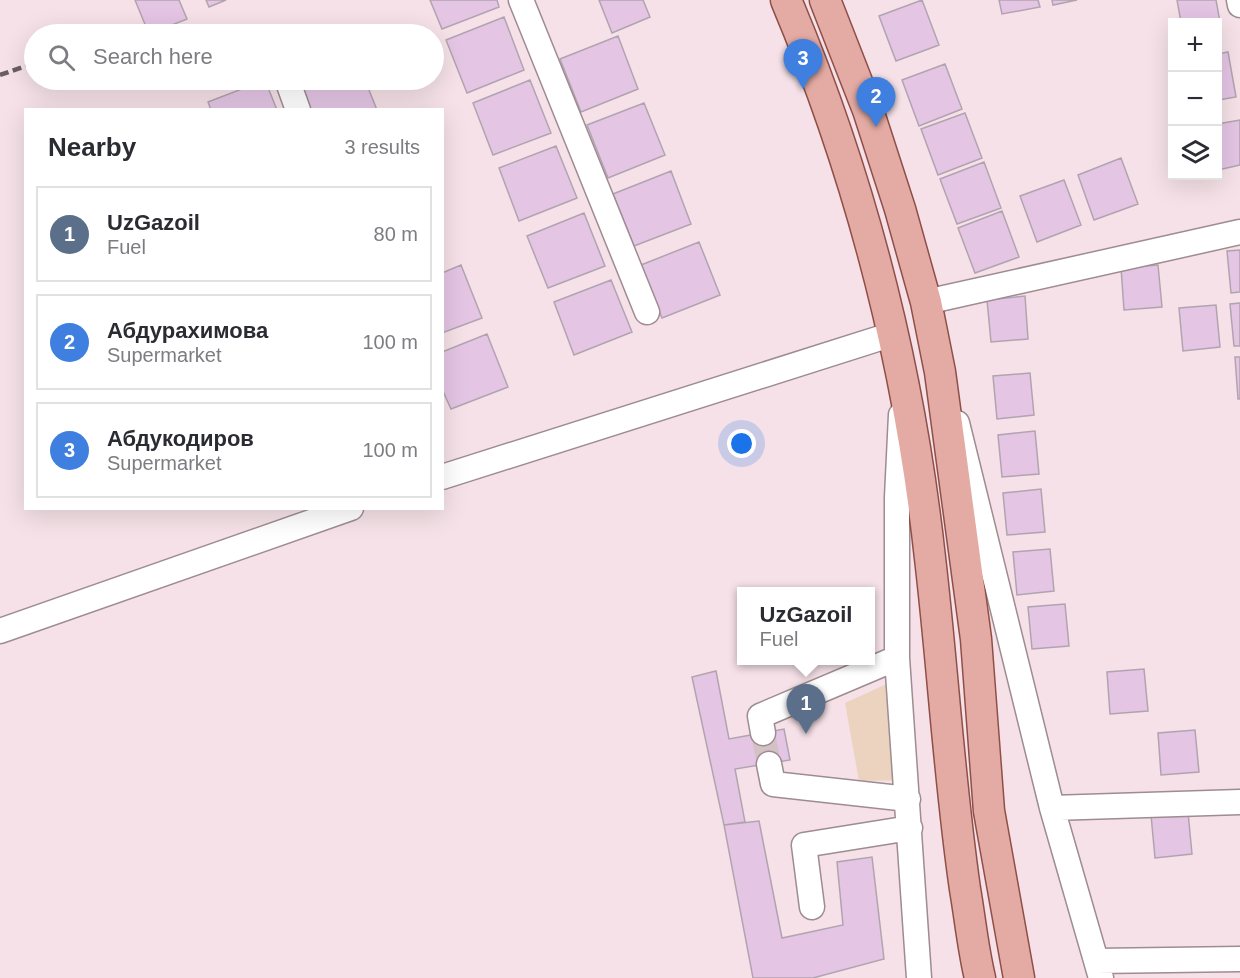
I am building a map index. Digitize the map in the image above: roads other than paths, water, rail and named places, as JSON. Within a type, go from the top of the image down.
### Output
[{"type":"main road","points":[[786,0],[836,132],[864,220],[893,334],[917,454],[929,548],[952,805],[980,978]]},
{"type":"main road","points":[[825,0],[872,121],[900,209],[926,302],[940,372],[976,639],[989,811],[1019,978]]},
{"type":"street","points":[[521,0],[647,312]]},
{"type":"street","points":[[1239,0],[1240,5]]},
{"type":"street","points":[[291,90],[297,108]]},
{"type":"street","points":[[926,302],[1240,232]]},
{"type":"street","points":[[444,476],[893,334]]},
{"type":"street","points":[[940,372],[962,435],[1052,808],[1099,969],[1240,959]]},
{"type":"street","points":[[902,380],[897,497],[897,658],[919,978]]},
{"type":"street","points":[[0,631],[345,510]]},
{"type":"street","points":[[763,733],[760,717],[897,658]]},
{"type":"street","points":[[769,764],[773,784],[908,799]]},
{"type":"street","points":[[1052,808],[1240,801]]},
{"type":"street","points":[[812,907],[804,844],[910,828]]},
{"type":"tunnel","points":[[763,733],[769,764]]},
{"type":"railway","points":[[0,75],[24,67]]},
{"type":"place","name":"Абдукодиров","points":[[803,89]]},
{"type":"place","name":"Абдурахимова","points":[[876,127]]},
{"type":"place","name":"UzGazoil","points":[[806,734]]}]
